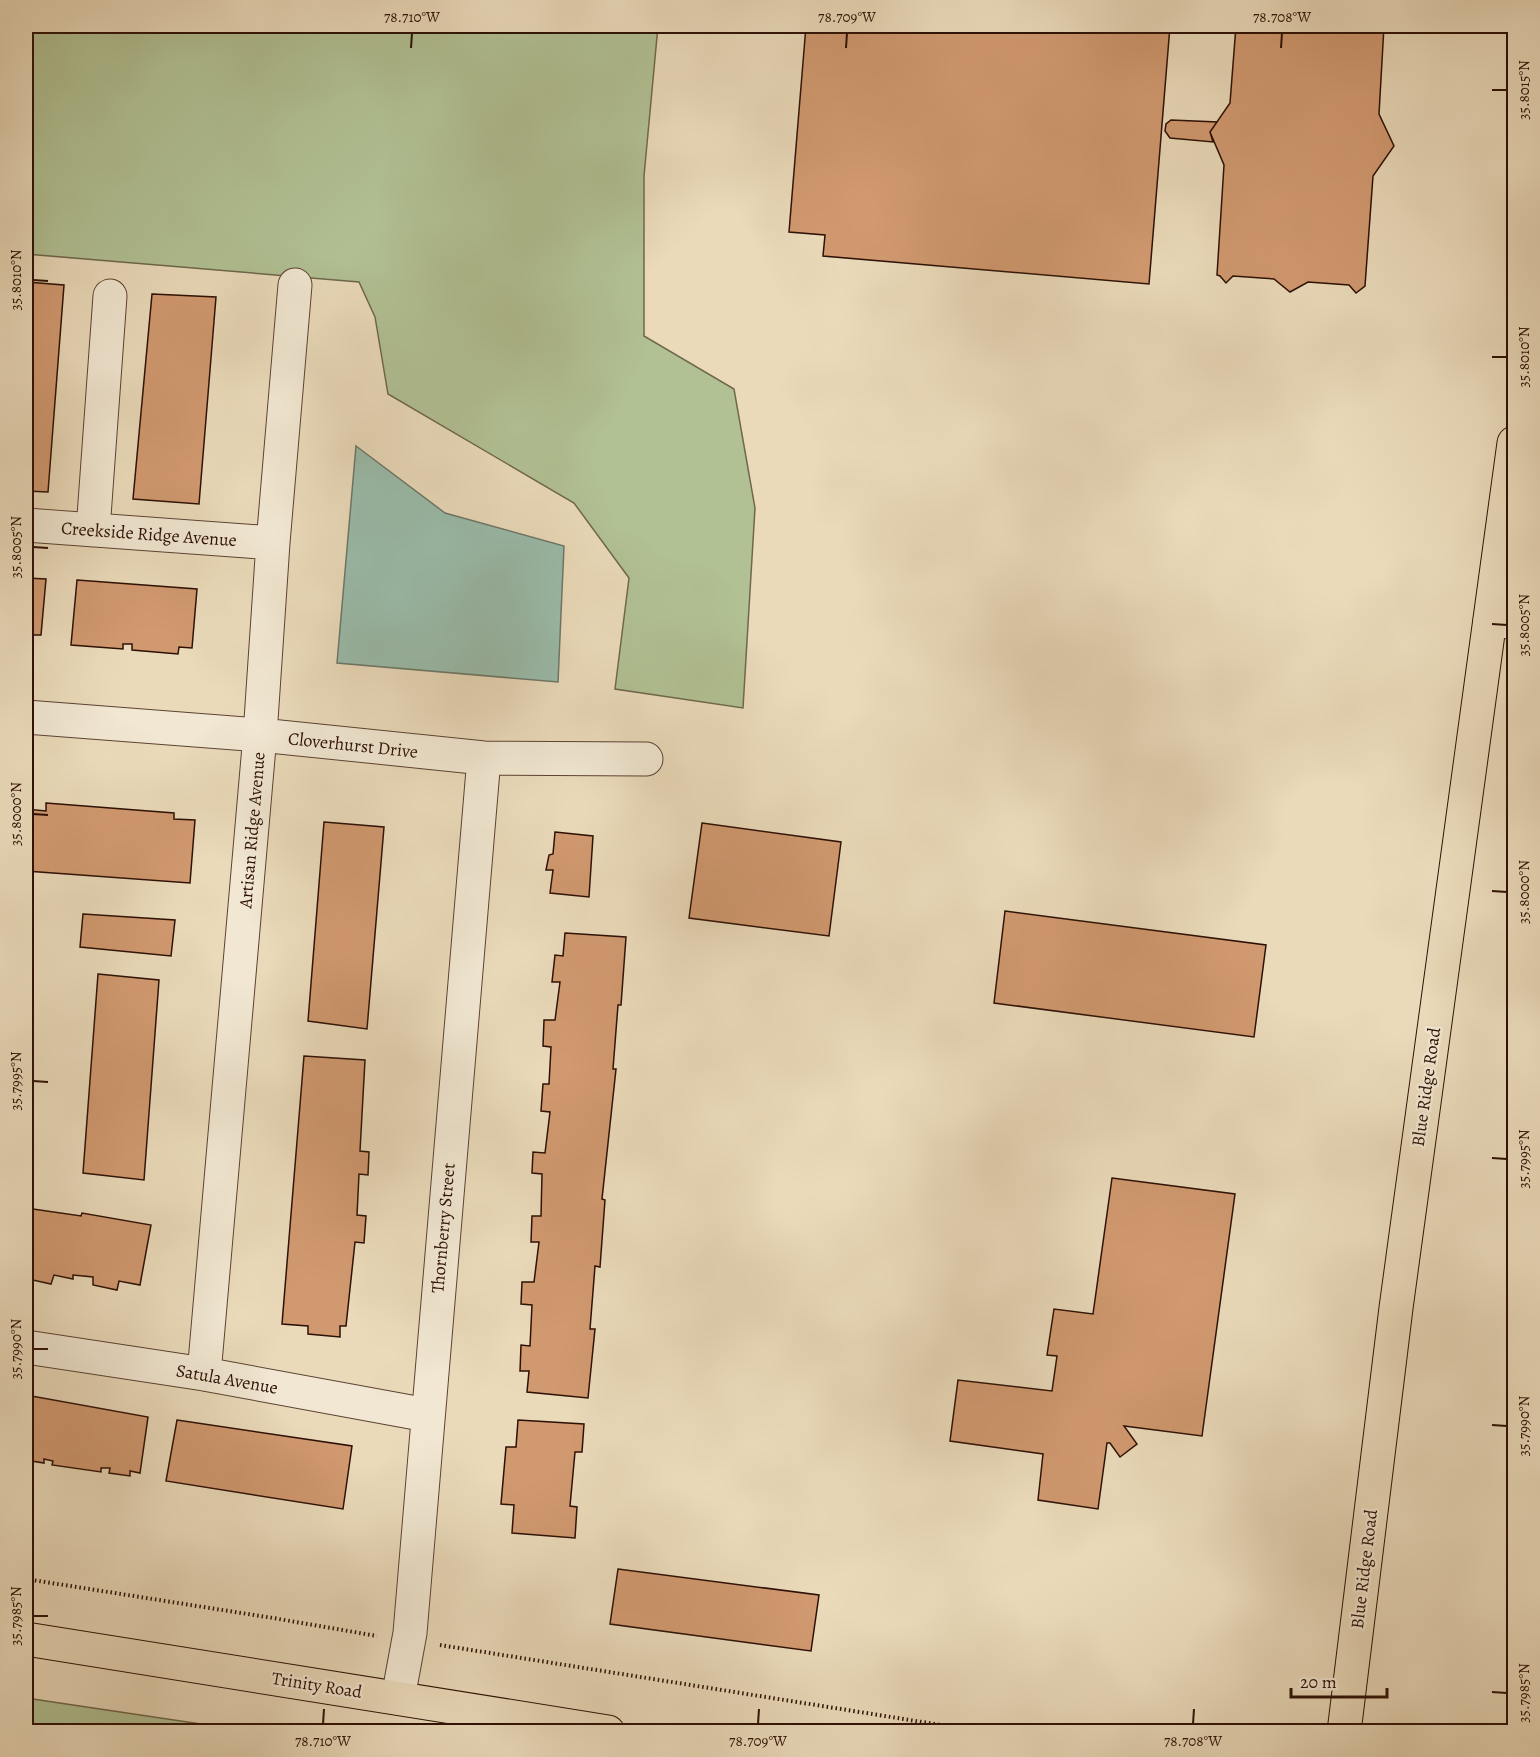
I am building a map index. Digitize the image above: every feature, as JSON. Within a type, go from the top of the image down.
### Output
[{"type":"main road","name":"Blue Ridge Road","points":[[1344,1731],[1394,1318],[1502,622],[1515,443]]},
{"type":"main road","name":"Trinity Road","points":[[26,1639],[608,1731]]},
{"type":"street","name":"Artisan Ridge Avenue","points":[[204,1374],[260,735],[273,543],[295,285]]},
{"type":"street","points":[[93,530],[110,296]]},
{"type":"street","name":"Creekside Ridge Avenue","points":[[26,525],[273,543]]},
{"type":"street","name":"Cloverhurst Drive","points":[[26,717],[260,735],[484,758],[646,759]]},
{"type":"street","name":"Thornberry Street","points":[[398,1698],[410,1633],[484,758]]},
{"type":"street","name":"Satula Avenue","points":[[26,1347],[204,1374],[427,1415]]},
{"type":"path","points":[[26,1579],[381,1636]]},
{"type":"path","points":[[432,1644],[985,1731]]},
{"type":"shaded area","points":[[26,26],[658,26],[644,176],[644,336],[734,389],[755,508],[743,708],[615,689],[629,578],[574,503],[388,394],[375,317],[359,282],[26,254]]},
{"type":"shaded area","points":[[356,446],[445,513],[564,546],[558,682],[337,663]]},
{"type":"shaded area","points":[[26,1698],[248,1731],[26,1731]]},
{"type":"building","points":[[806,26],[1170,26],[1149,284],[823,256],[825,235],[789,232]]},
{"type":"building","points":[[1236,26],[1384,26],[1379,114],[1394,146],[1373,176],[1365,286],[1356,293],[1349,285],[1308,282],[1290,292],[1274,279],[1233,276],[1226,283],[1217,275],[1224,165],[1210,132],[1230,103]]},
{"type":"building","points":[[1171,120],[1217,122],[1210,132],[1213,142],[1170,138],[1165,131],[1166,124]]},
{"type":"building","points":[[26,282],[64,285],[48,492],[26,491]]},
{"type":"building","points":[[152,294],[216,297],[199,504],[133,499]]},
{"type":"building","points":[[26,578],[46,579],[41,635],[26,635]]},
{"type":"building","points":[[77,580],[197,589],[192,648],[179,647],[178,654],[132,650],[132,644],[123,644],[123,649],[71,645]]},
{"type":"building","points":[[46,803],[174,813],[174,819],[195,820],[190,883],[26,871],[26,809],[46,811]]},
{"type":"building","points":[[324,822],[384,827],[367,1029],[308,1021]]},
{"type":"building","points":[[702,823],[841,842],[829,936],[689,918]]},
{"type":"building","points":[[555,832],[593,836],[589,897],[550,893],[553,870],[546,870],[549,855],[553,854]]},
{"type":"building","points":[[1005,911],[1266,945],[1254,1037],[994,1003]]},
{"type":"building","points":[[83,914],[175,920],[171,956],[80,947]]},
{"type":"building","points":[[565,933],[626,937],[613,1069],[616,1069],[602,1199],[605,1200],[600,1267],[595,1266],[590,1329],[595,1329],[588,1398],[527,1392],[529,1371],[520,1371],[521,1345],[530,1346],[532,1305],[521,1304],[522,1282],[534,1282],[539,1242],[531,1242],[532,1216],[541,1216],[542,1174],[532,1173],[533,1152],[545,1153],[550,1112],[541,1111],[543,1084],[549,1084],[551,1047],[543,1046],[544,1020],[555,1020],[560,982],[552,982],[555,955],[563,956]]},
{"type":"building","points":[[98,974],[159,980],[144,1180],[83,1173]]},
{"type":"building","points":[[304,1056],[365,1060],[360,1151],[369,1152],[368,1175],[359,1174],[357,1215],[366,1216],[364,1243],[355,1242],[346,1326],[340,1326],[340,1337],[308,1334],[308,1326],[282,1324]]},
{"type":"building","points":[[1112,1178],[1235,1194],[1202,1436],[1124,1426],[1137,1444],[1120,1457],[1110,1443],[1107,1443],[1098,1509],[1038,1500],[1043,1454],[950,1441],[958,1380],[1052,1391],[1057,1356],[1047,1355],[1054,1309],[1093,1314]]},
{"type":"building","points":[[26,1208],[81,1216],[82,1213],[151,1225],[140,1285],[119,1281],[117,1290],[93,1285],[93,1277],[73,1275],[73,1279],[54,1275],[51,1284],[28,1279]]},
{"type":"building","points":[[26,1395],[148,1417],[140,1473],[130,1471],[130,1476],[109,1473],[110,1468],[101,1468],[101,1472],[52,1465],[53,1461],[44,1459],[44,1463],[26,1460]]},
{"type":"building","points":[[177,1420],[352,1446],[343,1509],[166,1481]]},
{"type":"building","points":[[518,1420],[584,1424],[582,1452],[575,1452],[570,1506],[577,1507],[575,1538],[512,1533],[514,1505],[501,1504],[506,1447],[516,1447]]},
{"type":"building","points":[[618,1569],[819,1595],[811,1651],[610,1624]]}]
